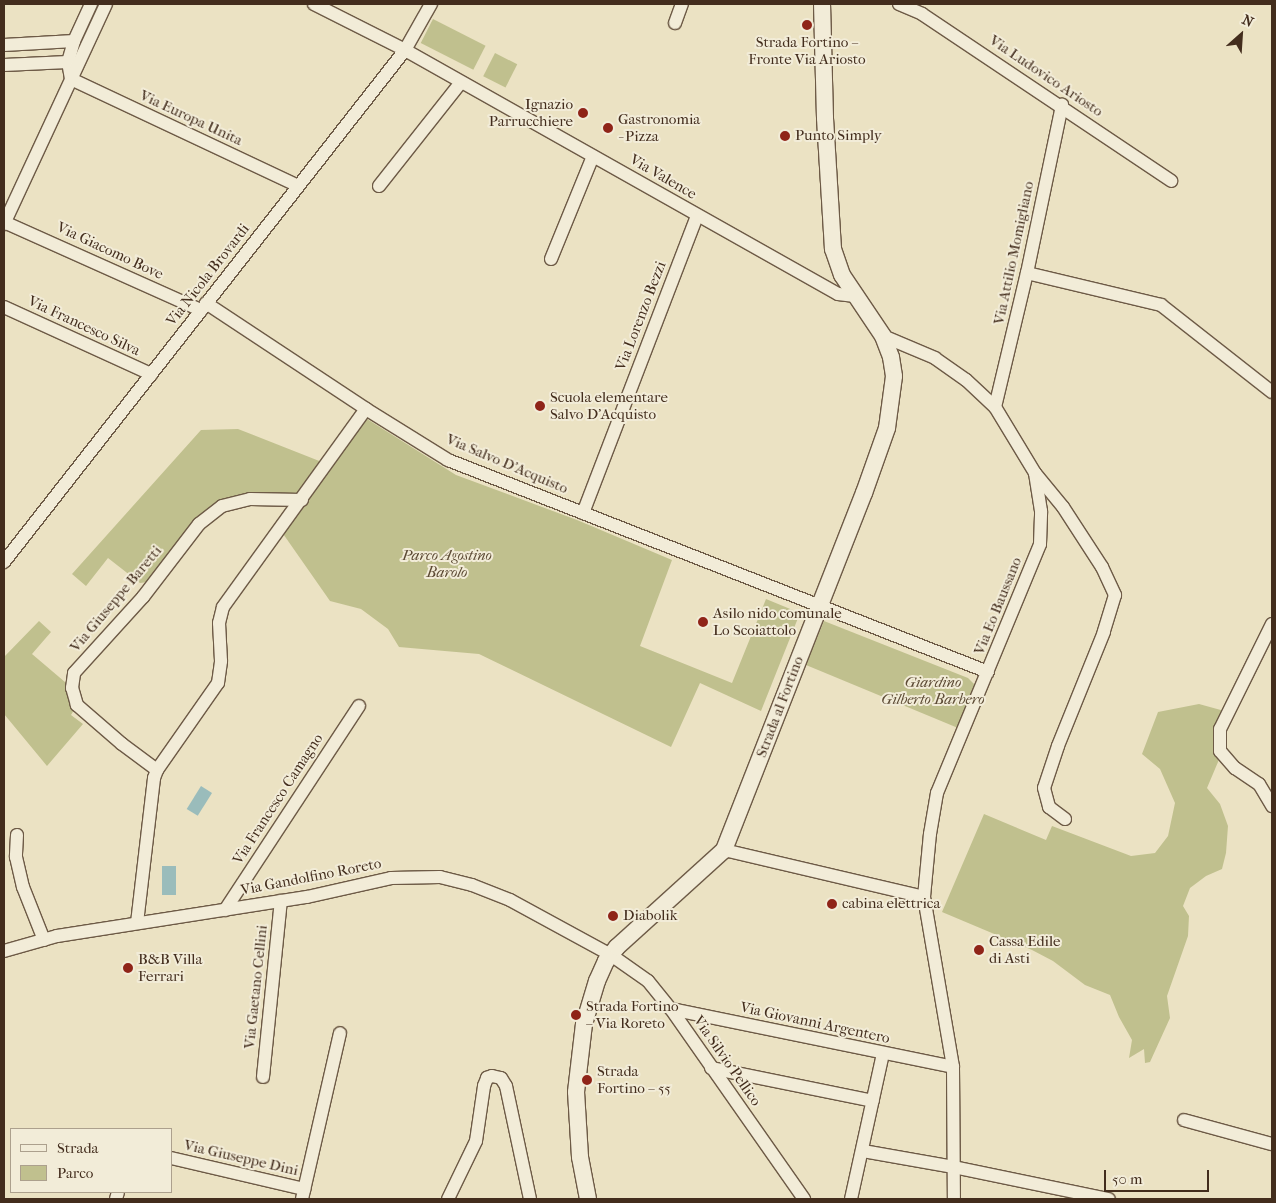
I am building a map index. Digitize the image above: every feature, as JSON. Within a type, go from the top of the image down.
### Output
[{"type":"street","points":[[71,79],[68,62],[74,40],[91,4]]},
{"type":"street","points":[[4,222],[106,4]]},
{"type":"street","name":"Via Valence","points":[[314,4],[405,50],[838,294],[855,296]]},
{"type":"street","name":"Via Nicola Brovardi","points":[[4,562],[405,50],[431,4]]},
{"type":"street","points":[[675,23],[682,4]]},
{"type":"street","name":"Strada al Fortino","points":[[588,1199],[576,1116],[578,1070],[588,1010],[601,971],[611,954],[724,850],[864,493],[887,428],[894,376],[891,357],[883,336],[842,275],[833,249],[830,230],[822,4]]},
{"type":"street","name":"Via Ludovico Ariosto","points":[[899,4],[922,14],[1062,105],[1171,181]]},
{"type":"street","points":[[4,45],[74,40]]},
{"type":"street","points":[[4,65],[68,62]]},
{"type":"street","name":"Via Europa Unita","points":[[71,79],[298,186]]},
{"type":"street","points":[[379,186],[461,82]]},
{"type":"street","name":"Via Attilio Momigliano","points":[[995,407],[1027,272],[1062,105]]},
{"type":"street","points":[[551,259],[593,156]]},
{"type":"street","name":"Via Lorenzo Bezzi","points":[[583,513],[697,216]]},
{"type":"street","name":"Via Giacomo Bove","points":[[4,222],[203,307]]},
{"type":"street","points":[[1027,272],[1161,305],[1272,392]]},
{"type":"street","name":"Via Francesco Silva","points":[[4,307],[151,374]]},
{"type":"street","name":"Via Salvo D'Acquisto","points":[[203,307],[448,460],[988,672]]},
{"type":"street","name":"Via Eo Baussano","points":[[883,336],[935,358],[966,380],[995,407],[1036,473],[1041,512],[1040,544],[938,793],[930,834],[924,897],[952,1067],[954,1199]]},
{"type":"street","points":[[137,923],[157,770],[218,683],[221,661],[219,624],[223,607],[366,409]]},
{"type":"street","points":[[1036,473],[1063,507],[1102,567],[1116,596],[1104,632],[1058,746],[1044,788],[1049,806],[1065,819]]},
{"type":"street","name":"Via Giuseppe Baretti","points":[[157,770],[122,744],[77,705],[72,688],[74,673],[142,597],[199,524],[222,506],[250,499],[302,500]]},
{"type":"street","points":[[1272,624],[1220,729],[1220,751],[1235,768],[1259,784],[1272,806]]},
{"type":"street","name":"Via Francesco Camagno","points":[[225,910],[359,706]]},
{"type":"street","points":[[18,835],[16,857],[22,888],[44,940]]},
{"type":"street","points":[[724,850],[924,897]]},
{"type":"street","name":"Via Gandolfino Roreto","points":[[4,951],[44,940],[137,923],[281,901],[391,878],[440,877],[472,885],[510,900],[611,954]]},
{"type":"street","name":"Via Gaetano Cellini","points":[[263,1077],[281,901]]},
{"type":"street","name":"Via Silvio Pellico","points":[[611,954],[648,982],[671,1009],[804,1199]]},
{"type":"street","name":"Via Giovanni Argentero","points":[[671,1009],[952,1067]]},
{"type":"street","points":[[303,1194],[340,1033]]},
{"type":"street","points":[[851,1199],[883,1054]]},
{"type":"street","points":[[711,1068],[873,1101]]},
{"type":"street","points":[[448,1199],[476,1141],[480,1126],[484,1086],[487,1078],[492,1076],[501,1078],[506,1086],[530,1199]]},
{"type":"street","points":[[1184,1120],[1272,1144]]},
{"type":"street","points":[[863,1151],[954,1167],[1109,1199]]},
{"type":"street","name":"Via Giuseppe Dini","points":[[172,1158],[303,1194]]},
{"type":"green space","points":[[433,19],[486,46],[473,70],[421,43]]},
{"type":"green space","points":[[495,53],[517,64],[505,88],[483,76]]},
{"type":"green space","name":"Parco Agostino Barolo","points":[[367,419],[456,475],[577,520],[672,560],[640,646],[732,683],[766,599],[800,613],[761,711],[700,683],[671,747],[479,654],[399,647],[388,629],[361,609],[330,601],[279,528],[301,500],[222,506],[155,581],[140,583],[108,558],[86,586],[72,574],[201,430],[238,429],[332,466]]},
{"type":"green space","points":[[39,621],[51,632],[32,654],[72,688],[77,705],[71,715],[83,724],[47,766],[4,714],[4,657]]},
{"type":"green space","name":"Giardino Gilberto Barbero","points":[[824,621],[968,678],[975,685],[958,728],[806,665]]},
{"type":"green space","points":[[1199,704],[1228,712],[1218,762],[1207,788],[1220,804],[1228,826],[1226,853],[1222,869],[1206,876],[1190,888],[1183,906],[1189,916],[1188,936],[1167,996],[1170,1018],[1150,1062],[1145,1063],[1144,1049],[1129,1058],[1132,1040],[1119,1017],[1110,995],[1085,985],[1053,961],[1032,950],[942,912],[984,814],[1046,840],[1052,826],[1131,856],[1155,853],[1168,836],[1175,803],[1160,769],[1142,754],[1158,712]]},
{"type":"water","points":[[201,786],[212,793],[198,816],[187,809]]},
{"type":"water","points":[[162,866],[176,866],[176,895],[162,895]]},
{"type":"place","name":"Strada Fortino – Fronte Via Ariosto","points":[[807,25]]},
{"type":"place","name":"Ignazio Parrucchiere","points":[[583,113]]},
{"type":"place","name":"Gastronomia - Pizza","points":[[608,128]]},
{"type":"place","name":"Punto Simply","points":[[785,136]]},
{"type":"place","name":"Scuola elementare Salvo D'Acquisto","points":[[540,406]]},
{"type":"place","name":"Asilo nido comunale Lo Scoiattolo","points":[[703,622]]},
{"type":"place","name":"cabina elettrica","points":[[832,904]]},
{"type":"place","name":"Diabolik","points":[[613,916]]},
{"type":"place","name":"Cassa Edile di Asti","points":[[979,950]]},
{"type":"place","name":"B&B Villa Ferrari","points":[[128,968]]},
{"type":"place","name":"Strada Fortino – Via Roreto","points":[[576,1015]]},
{"type":"place","name":"Strada Fortino – 55","points":[[587,1080]]}]
